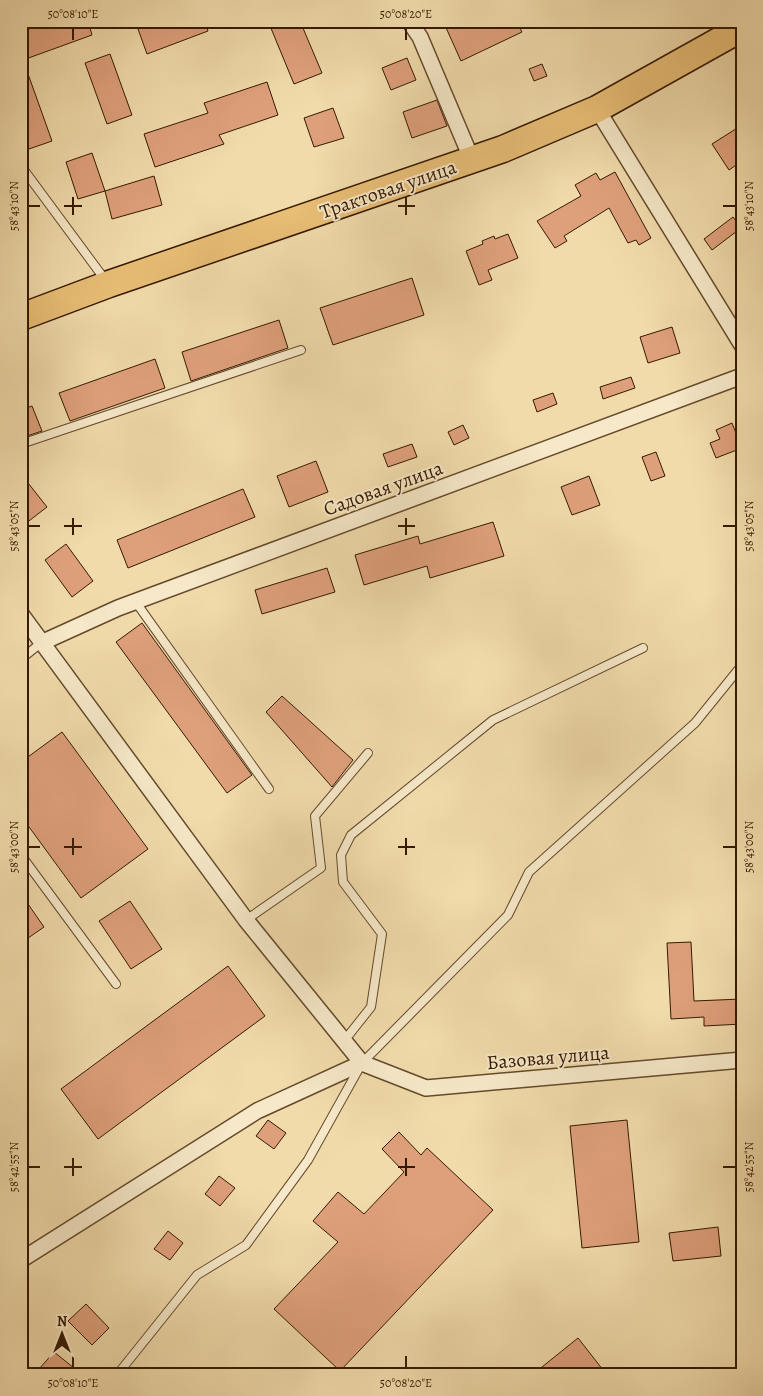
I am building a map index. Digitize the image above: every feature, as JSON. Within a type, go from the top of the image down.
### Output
[{"type":"highway","name":"Трактовая улица","points":[[21,317],[109,284],[472,160],[597,109],[742,28]]},
{"type":"street","points":[[409,21],[420,37],[472,160]]},
{"type":"street","points":[[597,109],[742,345]]},
{"type":"street","name":"Садовая улица","points":[[41,643],[135,601],[742,376]]},
{"type":"street","points":[[21,614],[246,920],[362,1063],[257,1111],[21,1260]]},
{"type":"street","name":"Базовая улица","points":[[362,1063],[426,1088],[742,1060]]},
{"type":"lane","points":[[21,166],[109,284]]},
{"type":"lane","points":[[21,444],[301,350]]},
{"type":"lane","points":[[135,601],[270,789]]},
{"type":"lane","points":[[21,659],[41,643]]},
{"type":"lane","points":[[344,1041],[371,1007],[382,934],[344,882],[341,855],[351,835],[493,720],[643,648]]},
{"type":"lane","points":[[117,1375],[197,1275],[246,1245],[308,1160],[362,1063],[508,915],[529,872],[695,723],[742,665]]},
{"type":"lane","points":[[246,920],[321,868],[315,816],[368,753]]},
{"type":"lane","points":[[21,856],[116,984]]},
{"type":"building","points":[[50,21],[88,21],[92,35],[23,60],[52,141],[26,150],[21,137],[21,32]]},
{"type":"building","points":[[158,21],[205,21],[208,31],[147,54],[138,29]]},
{"type":"building","points":[[268,21],[300,21],[322,73],[294,84]]},
{"type":"building","points":[[443,21],[516,21],[522,32],[461,61]]},
{"type":"building","points":[[110,54],[132,115],[107,124],[85,63]]},
{"type":"building","points":[[407,58],[416,80],[391,90],[382,68]]},
{"type":"building","points":[[542,64],[547,76],[534,81],[529,69]]},
{"type":"building","points":[[267,82],[278,115],[219,135],[224,144],[155,167],[144,134],[208,113],[204,103]]},
{"type":"building","points":[[437,100],[447,126],[412,138],[403,112]]},
{"type":"building","points":[[333,108],[344,138],[314,147],[304,118]]},
{"type":"building","points":[[742,125],[742,161],[729,170],[712,144]]},
{"type":"building","points":[[92,153],[105,191],[78,199],[66,162]]},
{"type":"building","points":[[615,172],[651,238],[639,245],[636,240],[628,243],[609,208],[564,236],[567,241],[555,248],[537,221],[581,196],[575,185],[596,173],[600,180]]},
{"type":"building","points":[[154,176],[162,205],[112,219],[105,191]]},
{"type":"building","points":[[733,217],[741,228],[712,250],[704,239]]},
{"type":"building","points":[[508,234],[518,258],[488,270],[492,280],[479,285],[466,251],[483,244],[482,241],[494,236],[495,239]]},
{"type":"building","points":[[412,278],[424,315],[333,345],[320,308]]},
{"type":"building","points":[[279,320],[288,348],[191,381],[182,352]]},
{"type":"building","points":[[672,327],[680,353],[648,363],[640,337]]},
{"type":"building","points":[[155,359],[165,388],[70,421],[59,393]]},
{"type":"building","points":[[631,377],[635,388],[603,399],[600,387]]},
{"type":"building","points":[[553,393],[557,404],[537,412],[533,400]]},
{"type":"building","points":[[32,406],[42,431],[21,438],[21,410]]},
{"type":"building","points":[[732,423],[742,448],[716,458],[710,443],[720,439],[716,430]]},
{"type":"building","points":[[463,425],[469,438],[454,445],[448,432]]},
{"type":"building","points":[[412,444],[417,457],[388,467],[383,454]]},
{"type":"building","points":[[656,452],[665,476],[651,481],[642,457]]},
{"type":"building","points":[[316,461],[328,492],[289,507],[277,476]]},
{"type":"building","points":[[21,474],[47,507],[21,527]]},
{"type":"building","points":[[589,476],[600,505],[572,515],[561,487]]},
{"type":"building","points":[[243,489],[255,517],[128,568],[117,540]]},
{"type":"building","points":[[493,522],[504,556],[430,578],[427,566],[364,585],[355,555],[418,536],[420,544]]},
{"type":"building","points":[[66,544],[93,581],[72,597],[45,560]]},
{"type":"building","points":[[327,568],[335,592],[262,614],[255,590]]},
{"type":"building","points":[[142,623],[252,775],[227,793],[116,642]]},
{"type":"building","points":[[282,696],[353,760],[332,787],[266,712]]},
{"type":"building","points":[[62,732],[148,849],[81,898],[21,816],[21,762]]},
{"type":"building","points":[[21,894],[44,927],[21,943]]},
{"type":"building","points":[[130,901],[162,949],[131,969],[99,921]]},
{"type":"building","points":[[691,942],[694,1001],[742,999],[742,1024],[704,1026],[704,1017],[671,1019],[667,943]]},
{"type":"building","points":[[228,966],[265,1016],[98,1139],[61,1089]]},
{"type":"building","points":[[268,1120],[286,1133],[274,1149],[256,1136]]},
{"type":"building","points":[[627,1120],[639,1242],[582,1248],[570,1126]]},
{"type":"building","points":[[399,1132],[421,1155],[427,1148],[493,1210],[340,1371],[274,1309],[338,1242],[313,1221],[338,1192],[364,1214],[404,1172],[382,1149]]},
{"type":"building","points":[[219,1176],[235,1188],[220,1206],[205,1194]]},
{"type":"building","points":[[718,1227],[721,1256],[673,1261],[669,1233]]},
{"type":"building","points":[[168,1231],[183,1243],[170,1260],[154,1249]]},
{"type":"building","points":[[86,1304],[109,1328],[92,1345],[68,1321]]},
{"type":"building","points":[[578,1338],[607,1375],[532,1375]]},
{"type":"building","points":[[54,1352],[74,1368],[69,1375],[46,1375],[39,1369]]}]
